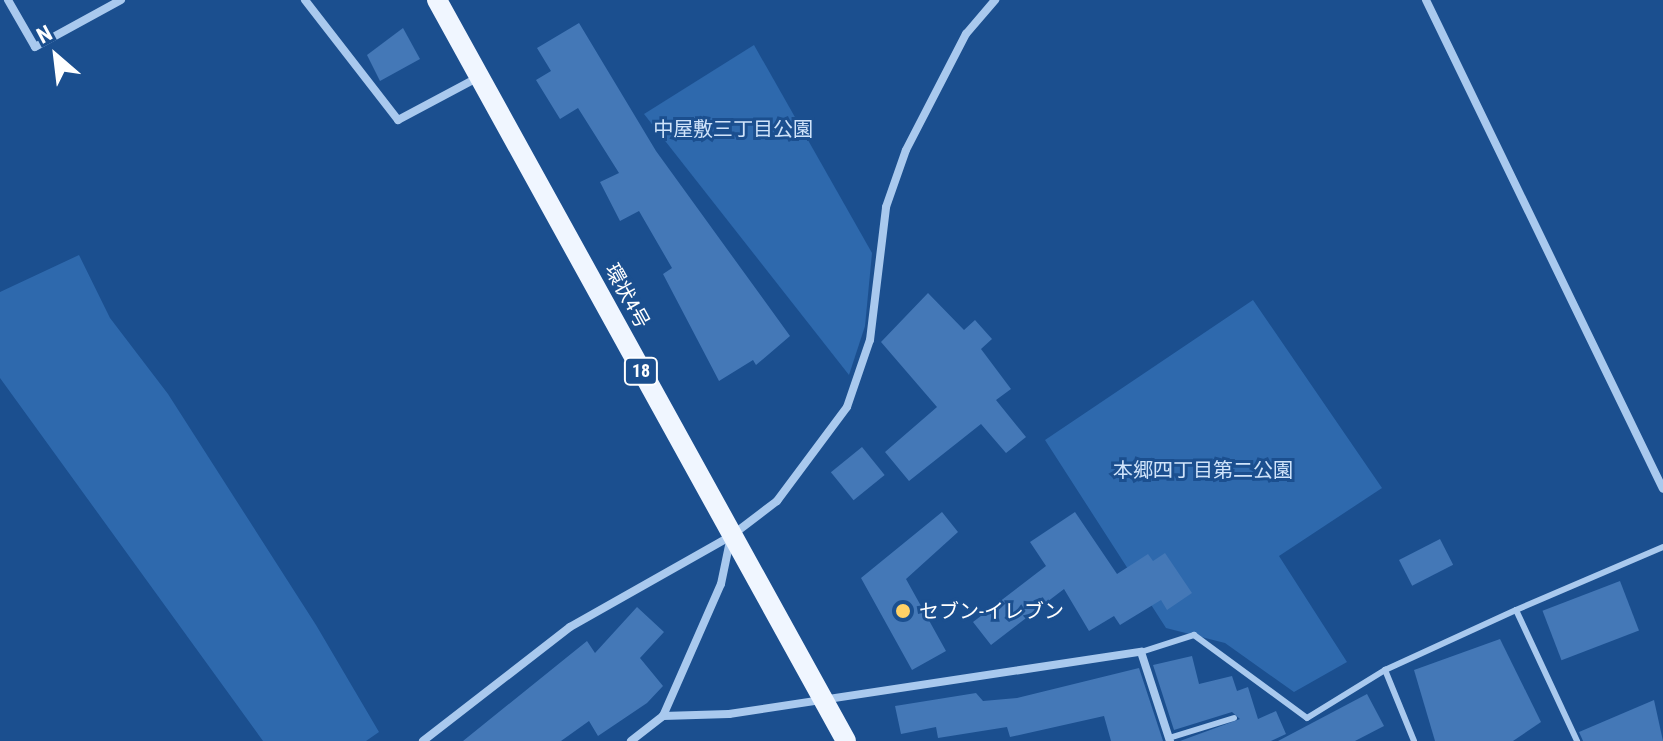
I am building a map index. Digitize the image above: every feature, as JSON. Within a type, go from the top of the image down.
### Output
[{"type":"main road","name":"環状4号","points":[[437,0],[846,741]]},
{"type":"street","points":[[8,0],[35,47],[121,0]]},
{"type":"street","points":[[305,0],[398,120],[480,77]]},
{"type":"street","points":[[423,741],[570,627],[731,536],[777,501],[847,407],[870,340],[886,207],[906,150],[966,34],[995,0]]},
{"type":"street","points":[[1426,0],[1663,489]]},
{"type":"street","points":[[631,741],[663,716],[721,584],[731,536]]},
{"type":"street","points":[[663,716],[822,698],[1141,652],[1170,740]]},
{"type":"lane","points":[[1141,652],[1194,635],[1307,718],[1385,670],[1663,547]]},
{"type":"lane","points":[[1516,610],[1577,741]]},
{"type":"lane","points":[[1385,670],[1414,741]]},
{"type":"lane","points":[[1170,740],[1234,718]]},
{"type":"green space","name":"中屋敷三丁目公園","points":[[754,45],[872,253],[865,326],[849,375],[644,114]]},
{"type":"green space","points":[[79,255],[110,318],[168,394],[316,625],[379,732],[366,741],[263,741],[0,378],[0,292]]},
{"type":"green space","name":"本郷四丁目第二公園","points":[[1253,300],[1382,488],[1279,556],[1347,662],[1294,692],[1225,643],[1166,628],[1045,440]]},
{"type":"building","points":[[579,23],[656,151],[790,336],[756,365],[753,360],[719,381],[663,274],[672,268],[639,211],[620,221],[600,182],[619,173],[578,108],[560,119],[536,80],[551,71],[537,48]]},
{"type":"building","points":[[403,28],[420,59],[380,81],[367,55]]},
{"type":"building","points":[[928,293],[964,330],[975,320],[992,339],[981,349],[1011,389],[996,400],[1026,437],[1006,453],[981,424],[909,481],[885,452],[937,407],[881,342]]},
{"type":"building","points":[[862,447],[885,475],[854,500],[831,472]]},
{"type":"building","points":[[942,512],[958,532],[906,579],[946,651],[912,670],[861,578]]},
{"type":"building","points":[[1075,512],[1117,574],[1148,554],[1153,561],[1165,553],[1192,593],[1167,610],[1161,600],[1120,625],[1114,616],[1089,631],[1064,589],[991,645],[973,622],[1046,566],[1030,542]]},
{"type":"building","points":[[1440,539],[1453,565],[1412,586],[1399,560]]},
{"type":"building","points":[[1620,581],[1639,630],[1562,660],[1543,611]]},
{"type":"building","points":[[637,607],[664,632],[640,658],[663,686],[647,703],[598,736],[589,721],[561,741],[463,741],[587,641],[595,653]]},
{"type":"building","points":[[1500,639],[1541,722],[1513,741],[1435,741],[1414,670]]},
{"type":"building","points":[[1192,656],[1199,684],[1232,676],[1237,691],[1248,687],[1258,719],[1276,711],[1286,734],[1271,741],[1180,741],[1240,719],[1232,712],[1174,730],[1153,665]]},
{"type":"building","points":[[1139,668],[1163,741],[1111,741],[1104,716],[1010,737],[1007,727],[938,738],[936,727],[901,734],[895,706],[976,693],[983,701],[1017,698]]},
{"type":"building","points":[[1367,694],[1384,726],[1355,741],[1278,741]]},
{"type":"building","points":[[1654,700],[1663,741],[1583,741],[1579,732]]},
{"type":"place","name":"セブン-イレブン","points":[[903,611]]}]
